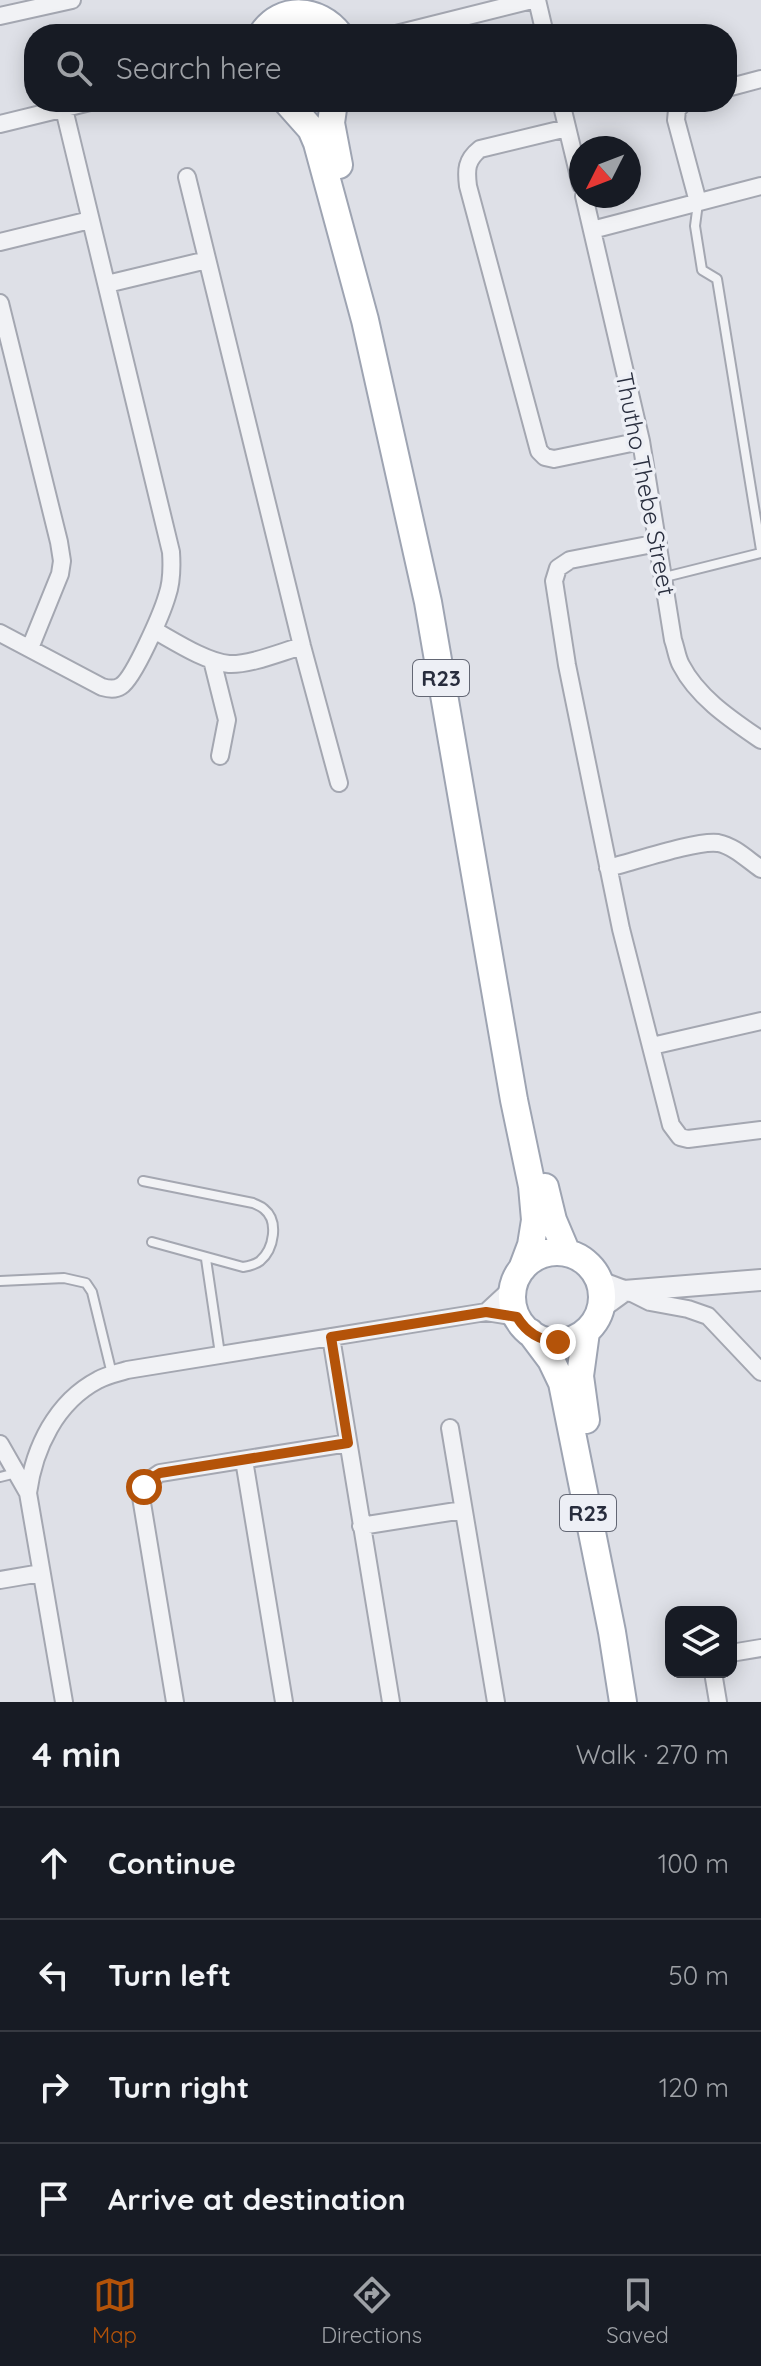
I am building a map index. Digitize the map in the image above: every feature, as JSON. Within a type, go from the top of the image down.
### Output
[{"type":"main road","points":[[266,24],[270,0]]},
{"type":"main road","points":[[271,24],[308,7],[330,24]]},
{"type":"main road","name":"R23","points":[[297,112],[311,129],[317,143],[365,320],[428,602],[532,1186],[535,1220],[531,1245],[512,1297],[523,1325],[551,1360],[562,1383],[623,1702]]},
{"type":"main road","name":"R23","points":[[333,112],[331,123],[336,153],[402,411],[435,570],[549,1205],[567,1253]]},
{"type":"main road","points":[[518,1278],[537,1256],[567,1253],[591,1266],[613,1293]]},
{"type":"main road","name":"R23","points":[[613,1293],[586,1332],[580,1376],[636,1702]]},
{"type":"main road","points":[[523,1325],[538,1338],[558,1342],[577,1338],[586,1332]]},
{"type":"street","points":[[0,16],[72,0]]},
{"type":"street","points":[[437,24],[535,0],[542,24]]},
{"type":"street","points":[[737,85],[761,79]]},
{"type":"street","points":[[0,124],[51,112]]},
{"type":"street","points":[[0,633],[102,687],[112,689],[121,686],[128,679],[154,630],[168,595],[172,573],[171,552],[65,112]]},
{"type":"street","points":[[563,112],[569,136]]},
{"type":"street","points":[[677,112],[676,120],[698,202]]},
{"type":"street","points":[[567,128],[480,149],[468,162],[468,186],[539,451],[545,457],[554,459],[641,441]]},
{"type":"street","points":[[187,177],[302,646],[339,783]]},
{"type":"street","points":[[592,230],[761,186]]},
{"type":"street","name":"Thutho Thebe Street","points":[[587,208],[641,441],[673,640],[681,665],[702,693],[727,716],[761,740]]},
{"type":"street","points":[[0,242],[90,220]]},
{"type":"street","points":[[107,284],[207,260]]},
{"type":"street","points":[[0,303],[5,347],[62,561],[60,574],[30,648]]},
{"type":"street","points":[[658,543],[570,560],[558,568],[554,581],[570,679],[624,942],[671,1125],[680,1137],[688,1139],[761,1130]]},
{"type":"street","points":[[154,630],[212,660],[228,664],[302,646]]},
{"type":"street","points":[[212,660],[227,720],[220,756]]},
{"type":"street","points":[[608,868],[700,844],[719,843],[735,850],[761,869]]},
{"type":"street","points":[[652,1046],[761,1021]]},
{"type":"street","points":[[486,1312],[518,1278]]},
{"type":"street","points":[[613,1293],[761,1280]]},
{"type":"street","points":[[613,1293],[708,1316],[761,1372]]},
{"type":"street","points":[[64,1702],[28,1493],[31,1467],[41,1442],[78,1392],[101,1378],[127,1370],[486,1312],[523,1325]]},
{"type":"street","points":[[331,1337],[391,1702]]},
{"type":"street","points":[[450,1428],[496,1702]]},
{"type":"street","points":[[175,1702],[141,1497],[144,1487],[160,1473],[348,1443]]},
{"type":"street","points":[[0,1444],[8,1475],[28,1493]]},
{"type":"street","points":[[244,1460],[284,1702]]},
{"type":"street","points":[[361,1526],[463,1510]]},
{"type":"street","points":[[0,1580],[41,1573]]},
{"type":"street","points":[[737,1652],[761,1648]]},
{"type":"street","points":[[714,1678],[718,1702]]},
{"type":"lane","points":[[665,577],[761,551],[717,279],[702,270],[695,226],[698,202]]},
{"type":"lane","points":[[143,1181],[253,1203],[266,1210],[273,1223],[273,1233],[263,1259],[243,1267],[152,1242]]},
{"type":"lane","points":[[206,1259],[220,1355]]},
{"type":"lane","points":[[0,1281],[64,1278],[86,1283],[92,1292],[112,1375]]},
{"type":"route","points":[[144,1487],[160,1473],[348,1443],[331,1337],[486,1312],[517,1317],[538,1338],[558,1342]]}]
